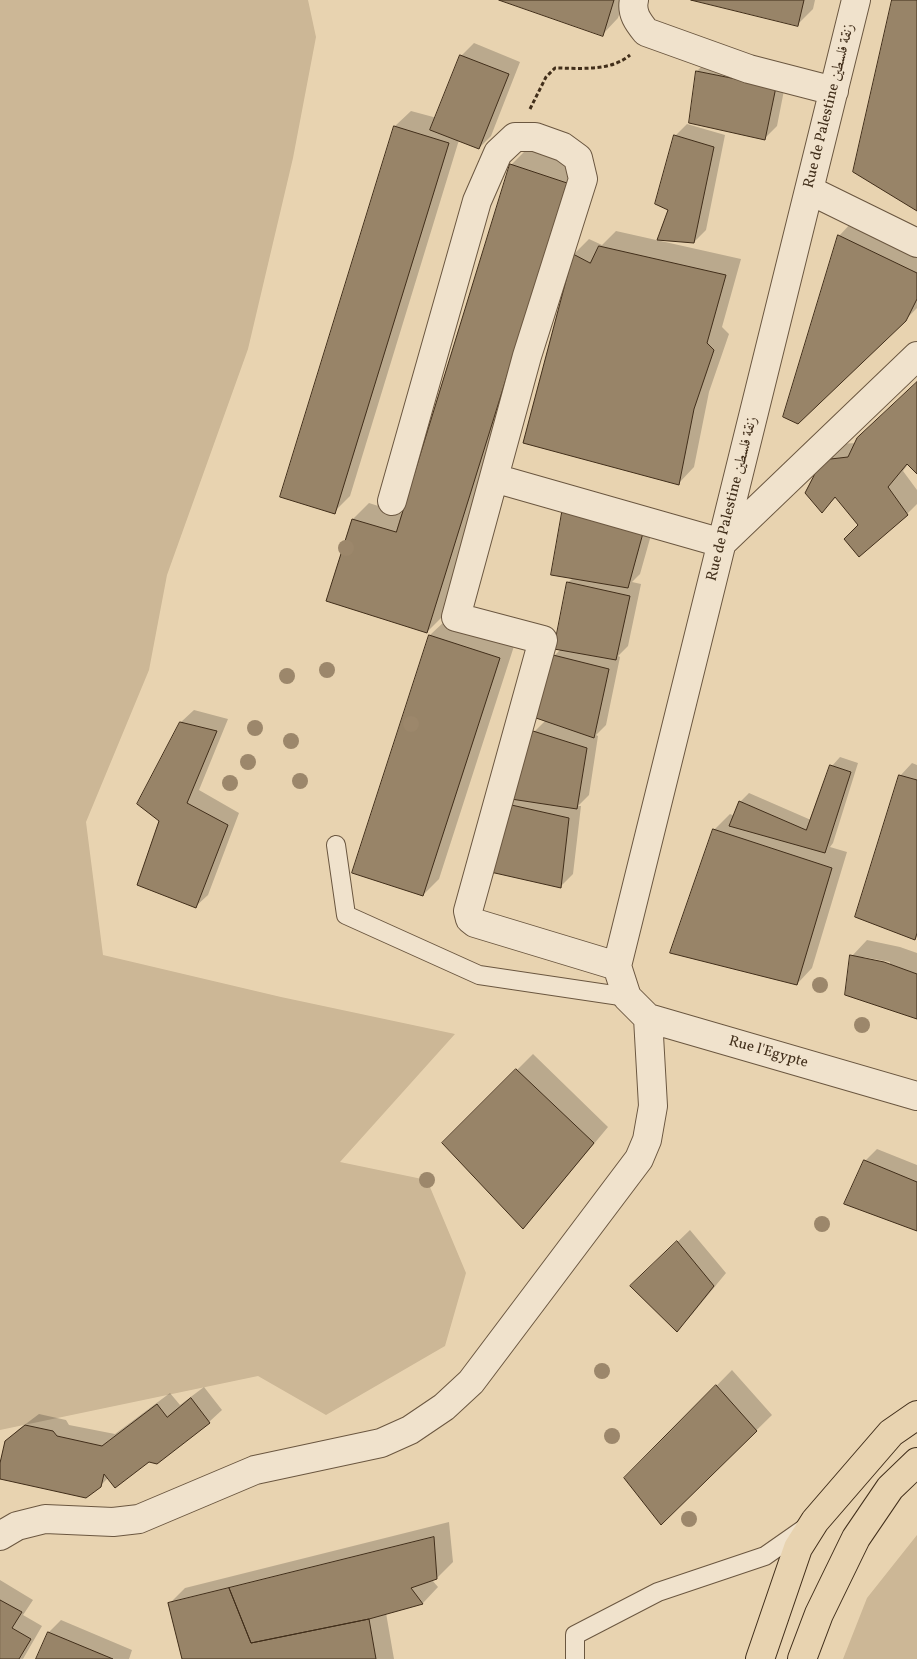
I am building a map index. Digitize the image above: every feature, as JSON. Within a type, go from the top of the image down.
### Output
[{"type":"main road","points":[[760,1659],[798,1548],[815,1521],[891,1433],[917,1415]]},
{"type":"main road","points":[[802,1659],[819,1614],[856,1538],[890,1488],[917,1462]]},
{"type":"street","points":[[634,0],[633,6],[636,21],[646,32],[749,69],[834,91]]},
{"type":"street","name":"Rue de Palestine زنقة فلسطين","points":[[617,966],[856,0]]},
{"type":"street","points":[[392,501],[477,201],[498,153],[515,137],[535,137],[563,146],[578,158],[583,179],[526,356],[456,617],[543,640],[468,911],[470,919],[475,923],[617,966],[627,997]]},
{"type":"street","points":[[809,190],[917,243]]},
{"type":"street","points":[[494,478],[722,543],[917,356]]},
{"type":"street","name":"Rue l'Egypte","points":[[627,997],[648,1018],[917,1096]]},
{"type":"street","points":[[0,1536],[17,1526],[45,1519],[113,1522],[139,1519],[255,1470],[381,1443],[410,1430],[444,1407],[471,1382],[639,1159],[647,1140],[653,1106],[648,1018]]},
{"type":"lane","points":[[336,846],[346,915],[479,975],[627,997]]},
{"type":"lane","points":[[574,1659],[575,1635],[658,1592],[765,1556],[815,1521]]},
{"type":"path","points":[[515,137],[546,77],[555,68],[598,68],[623,61],[635,51],[646,32]]},
{"type":"shaded area","points":[[0,0],[308,0],[316,37],[293,158],[248,349],[167,575],[149,670],[86,822],[103,955],[281,997],[455,1034],[340,1162],[427,1180],[466,1273],[445,1346],[326,1415],[258,1376],[0,1430]]},
{"type":"shaded area","points":[[917,1535],[917,1659],[843,1659],[867,1598]]},
{"type":"building","points":[[499,0],[614,0],[603,36]]},
{"type":"building","points":[[691,0],[804,0],[798,26]]},
{"type":"building","points":[[892,0],[917,0],[917,211],[853,172]]},
{"type":"building","points":[[460,55],[509,74],[479,149],[430,130]]},
{"type":"building","points":[[696,71],[776,87],[765,140],[689,123]]},
{"type":"building","points":[[394,126],[449,143],[335,514],[280,497]]},
{"type":"building","points":[[674,135],[714,147],[694,243],[657,240],[668,210],[655,204]]},
{"type":"building","points":[[510,164],[567,183],[427,633],[326,601],[352,519],[396,532]]},
{"type":"building","points":[[838,235],[917,273],[917,299],[906,321],[798,424],[783,417]]},
{"type":"building","points":[[599,246],[726,275],[707,343],[714,350],[694,409],[679,485],[523,443],[573,254],[590,263]]},
{"type":"building","points":[[917,382],[917,474],[907,464],[888,487],[908,515],[859,557],[844,539],[858,525],[835,497],[822,513],[805,493],[822,460],[848,457],[857,438]]},
{"type":"building","points":[[563,507],[643,533],[628,588],[551,575]]},
{"type":"building","points":[[567,582],[630,596],[616,660],[554,649]]},
{"type":"building","points":[[429,635],[500,658],[423,896],[352,873]]},
{"type":"building","points":[[553,655],[609,669],[594,738],[536,718]]},
{"type":"building","points":[[180,722],[217,731],[187,803],[228,825],[196,908],[137,885],[159,821],[137,804]]},
{"type":"building","points":[[533,731],[587,748],[577,809],[511,799]]},
{"type":"building","points":[[830,765],[851,772],[825,853],[729,826],[739,801],[806,830]]},
{"type":"building","points":[[899,775],[917,780],[917,933],[915,940],[855,917]]},
{"type":"building","points":[[507,804],[569,818],[561,888],[486,871]]},
{"type":"building","points":[[713,829],[832,868],[797,985],[670,953]]},
{"type":"building","points":[[850,955],[884,962],[917,974],[917,1019],[845,995]]},
{"type":"building","points":[[516,1069],[594,1143],[523,1229],[442,1143]]},
{"type":"building","points":[[864,1160],[917,1182],[917,1231],[844,1204]]},
{"type":"building","points":[[677,1241],[714,1286],[677,1332],[630,1286]]},
{"type":"building","points":[[716,1385],[757,1431],[661,1525],[624,1478]]},
{"type":"building","points":[[191,1398],[210,1423],[157,1464],[149,1462],[115,1488],[104,1474],[101,1487],[86,1498],[0,1479],[0,1463],[5,1441],[25,1425],[53,1431],[57,1436],[102,1446],[157,1404],[167,1417]]},
{"type":"building","points":[[434,1537],[437,1579],[411,1588],[423,1604],[369,1619],[251,1643],[229,1588]]},
{"type":"building","points":[[229,1588],[251,1643],[369,1619],[376,1659],[182,1659],[168,1603]]},
{"type":"building","points":[[0,1600],[22,1612],[12,1628],[31,1639],[19,1659],[0,1659]]},
{"type":"building","points":[[48,1632],[113,1659],[36,1659]]}]
